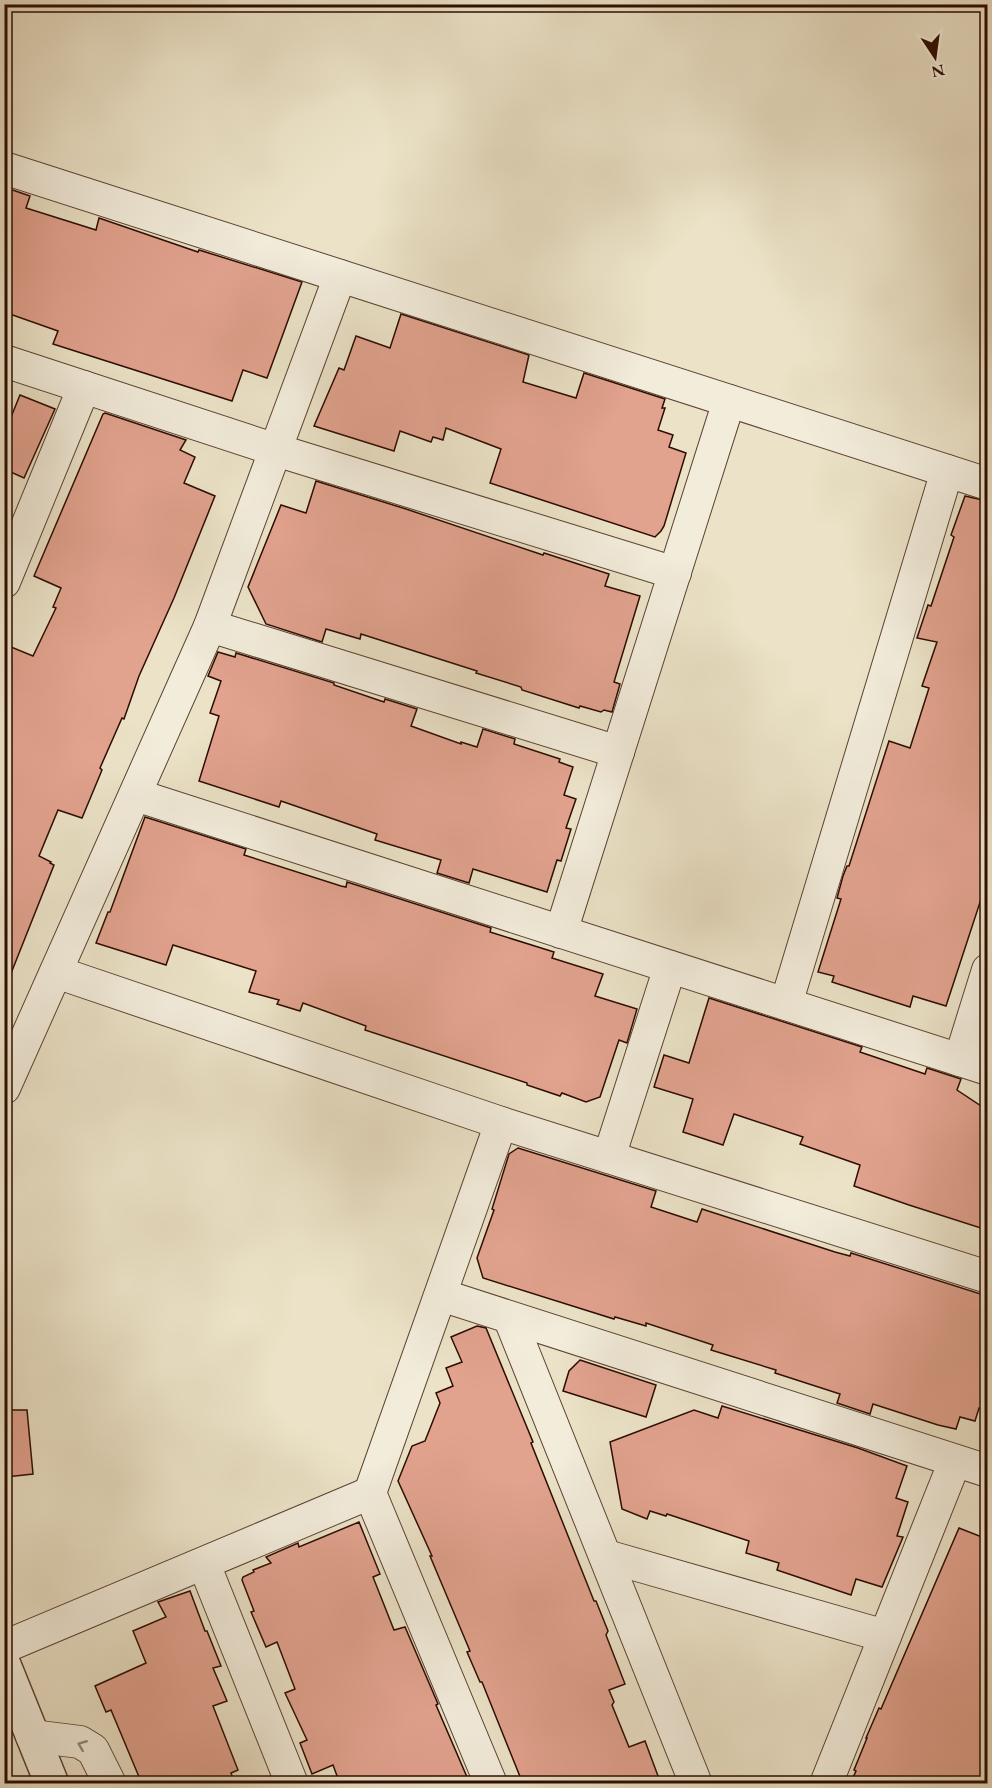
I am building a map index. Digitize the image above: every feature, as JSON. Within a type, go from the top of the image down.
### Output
[{"type":"street","points":[[4,168],[987,484]]},
{"type":"street","points":[[4,1088],[210,626],[340,276]]},
{"type":"street","points":[[4,361],[276,450],[675,573]]},
{"type":"street","points":[[4,582],[84,387]]},
{"type":"street","points":[[561,932],[729,401]]},
{"type":"street","points":[[786,1004],[947,471]]},
{"type":"street","points":[[210,626],[618,752]]},
{"type":"street","points":[[136,795],[974,1064],[987,970]]},
{"type":"street","points":[[609,1157],[670,967]]},
{"type":"street","points":[[57,972],[501,1123],[987,1277]]},
{"type":"street","points":[[491,1784],[370,1493],[501,1123]]},
{"type":"street","points":[[441,1295],[987,1472]]},
{"type":"street","points":[[510,1318],[696,1784]]},
{"type":"street","points":[[826,1784],[955,1461]]},
{"type":"street","points":[[4,1647],[370,1493]]},
{"type":"street","points":[[606,1556],[885,1636]]},
{"type":"street","points":[[204,1564],[292,1784]]},
{"type":"street","points":[[4,1665],[52,1784]]},
{"type":"street","points":[[32,1736],[80,1742],[93,1750],[110,1784]]},
{"type":"building","points":[[4,187],[30,196],[26,208],[96,230],[99,218],[198,252],[199,250],[302,282],[267,378],[243,370],[232,401],[53,344],[58,331],[4,312]]},
{"type":"building","points":[[401,314],[529,355],[523,382],[576,398],[584,373],[665,399],[662,408],[665,408],[658,430],[673,435],[669,447],[686,453],[661,531],[655,537],[490,483],[501,449],[446,428],[443,440],[433,437],[431,442],[400,431],[394,451],[314,426],[339,368],[344,370],[356,336],[390,348]]},
{"type":"building","points":[[20,395],[55,409],[24,478],[4,469],[4,414],[11,417]]},
{"type":"building","points":[[105,413],[186,440],[180,450],[195,457],[184,483],[215,496],[174,598],[139,676],[124,719],[122,718],[100,768],[102,770],[82,818],[58,810],[39,856],[54,865],[6,986],[4,986],[4,644],[33,656],[56,608],[53,607],[61,588],[34,576]]},
{"type":"building","points":[[316,481],[543,555],[544,553],[609,574],[605,586],[640,596],[614,682],[620,684],[612,712],[604,710],[601,712],[580,706],[579,708],[522,690],[521,687],[476,673],[477,671],[361,634],[360,639],[326,629],[322,642],[266,624],[248,587],[281,505],[306,513]]},
{"type":"building","points":[[965,496],[987,501],[987,881],[946,1006],[913,996],[910,1007],[832,982],[834,976],[818,972],[841,899],[837,898],[843,876],[849,866],[889,741],[910,748],[929,688],[922,686],[937,642],[917,638],[928,605],[931,606],[954,537],[951,535]]},
{"type":"building","points":[[218,652],[235,657],[236,653],[334,683],[334,685],[384,702],[385,699],[417,709],[411,726],[461,744],[461,742],[477,747],[483,729],[515,739],[514,744],[560,759],[559,762],[573,767],[564,795],[576,799],[566,828],[571,829],[561,861],[557,860],[547,892],[473,869],[469,883],[437,873],[441,860],[375,840],[377,834],[281,801],[279,807],[199,781],[219,716],[210,713],[221,681],[208,676]]},
{"type":"building","points":[[145,817],[246,849],[244,855],[341,886],[346,887],[347,882],[491,928],[490,932],[554,952],[552,958],[603,974],[595,996],[637,1009],[627,1043],[619,1040],[600,1097],[586,1102],[562,1093],[560,1096],[365,1030],[366,1026],[303,1003],[300,1011],[277,1004],[279,1000],[249,992],[256,971],[173,945],[166,965],[96,943],[108,912],[110,912]]},
{"type":"building","points":[[709,998],[862,1047],[860,1052],[925,1074],[927,1068],[961,1079],[957,1090],[987,1110],[987,1230],[854,1186],[860,1165],[800,1144],[803,1137],[734,1114],[723,1145],[683,1132],[693,1099],[654,1087],[664,1055],[689,1063]]},
{"type":"building","points":[[518,1148],[656,1191],[651,1207],[697,1222],[702,1209],[835,1252],[850,1256],[851,1253],[987,1296],[987,1411],[979,1408],[975,1421],[960,1417],[956,1429],[873,1404],[870,1414],[837,1403],[840,1394],[775,1373],[776,1370],[711,1350],[713,1345],[646,1323],[646,1326],[615,1317],[614,1319],[483,1278],[477,1258],[494,1210],[492,1209],[509,1154]]},
{"type":"building","points":[[477,1326],[486,1328],[608,1631],[606,1635],[625,1684],[609,1690],[614,1702],[612,1705],[629,1747],[645,1741],[661,1784],[523,1784],[482,1682],[467,1652],[470,1651],[430,1556],[432,1556],[398,1481],[412,1446],[425,1441],[440,1403],[436,1393],[453,1386],[446,1368],[462,1362],[451,1337]]},
{"type":"building","points":[[580,1360],[656,1385],[646,1417],[563,1391],[569,1371]]},
{"type":"building","points":[[722,1406],[858,1448],[907,1466],[896,1498],[908,1502],[897,1536],[903,1537],[882,1587],[856,1579],[851,1595],[777,1570],[779,1563],[746,1553],[749,1541],[667,1514],[666,1516],[650,1511],[647,1519],[622,1509],[610,1442],[694,1410],[718,1418]]},
{"type":"building","points":[[4,1410],[27,1410],[33,1474],[6,1477]]},
{"type":"building","points":[[359,1522],[380,1574],[373,1577],[394,1630],[405,1627],[470,1784],[340,1784],[333,1765],[312,1774],[300,1743],[307,1740],[285,1693],[295,1689],[277,1642],[266,1647],[251,1612],[254,1611],[242,1580],[243,1577],[254,1572],[253,1570],[271,1563],[266,1557],[298,1543],[299,1547]]},
{"type":"building","points":[[959,1528],[987,1539],[985,1642],[987,1643],[987,1784],[850,1784],[866,1738],[879,1708],[881,1709]]},
{"type":"building","points":[[190,1591],[221,1666],[213,1668],[227,1701],[213,1706],[238,1770],[231,1773],[235,1784],[142,1784],[111,1710],[106,1712],[95,1686],[146,1663],[133,1631],[166,1617],[158,1602]]}]
